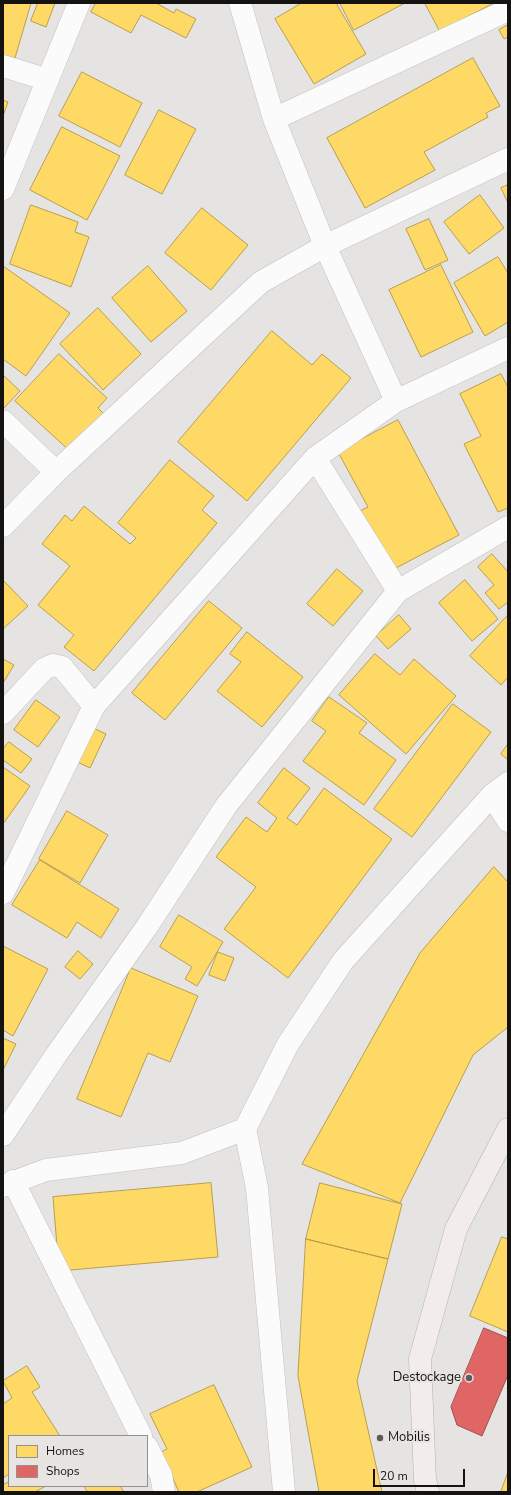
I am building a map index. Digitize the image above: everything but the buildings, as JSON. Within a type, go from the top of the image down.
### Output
[{"type":"main road","points":[[428,1492],[425,1480],[420,1359],[456,1229],[508,1129]]},
{"type":"street","points":[[3,189],[79,3]]},
{"type":"street","points":[[240,3],[274,119],[325,246],[396,401]]},
{"type":"street","points":[[274,119],[508,10]]},
{"type":"street","points":[[3,66],[48,80]]},
{"type":"street","points":[[3,526],[56,472],[260,282],[325,246],[508,159]]},
{"type":"street","points":[[3,893],[94,706],[315,458],[396,401],[508,348]]},
{"type":"street","points":[[3,421],[56,472]]},
{"type":"street","points":[[315,458],[398,591]]},
{"type":"street","points":[[3,1135],[56,1055],[146,928],[226,806],[398,591],[508,527]]},
{"type":"street","points":[[3,713],[44,670],[53,665],[62,667],[94,706]]},
{"type":"street","points":[[500,789],[508,820]]},
{"type":"street","points":[[284,1492],[257,1188],[245,1130],[288,1044],[343,961],[500,789]]},
{"type":"street","points":[[140,1435],[8,1184],[46,1170],[182,1153],[245,1130]]},
{"type":"street","points":[[148,1449],[161,1475],[164,1492]]},
{"type":"place","name":"Destockage","points":[[469,1378]]},
{"type":"place","name":"Mobilis","points":[[380,1438]]}]
